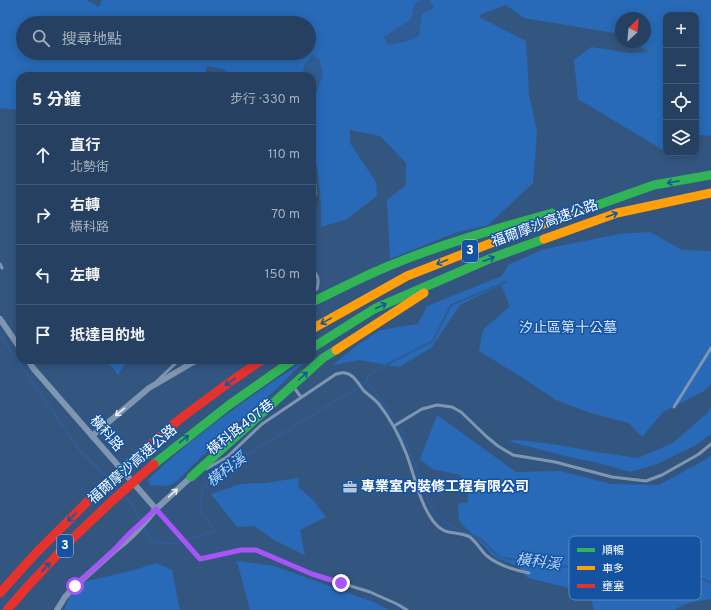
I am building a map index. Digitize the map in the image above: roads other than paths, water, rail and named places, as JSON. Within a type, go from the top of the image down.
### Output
[{"type":"highway","name":"福爾摩沙高速公路","points":[[316,327],[407,276],[504,238],[636,191],[711,175]]},
{"type":"highway","points":[[316,300],[384,268],[481,233],[636,191]]},
{"type":"highway","name":"福爾摩沙高速公路","points":[[316,345],[374,309],[489,259],[617,213],[711,193]]},
{"type":"highway","points":[[191,477],[323,358],[453,274]]},
{"type":"highway","name":"福爾摩沙高速公路","points":[[0,593],[14,576],[100,489],[181,418],[256,364]]},
{"type":"highway","name":"福爾摩沙高速公路","points":[[7,610],[19,595],[71,540],[112,500],[154,464],[229,405],[287,364]]},
{"type":"highway","points":[[0,598],[3,610]]},
{"type":"street","points":[[0,319],[16,342]]},
{"type":"street","name":"橫科路","points":[[30,364],[156,509]]},
{"type":"street","points":[[92,436],[148,388],[190,364]]},
{"type":"street","name":"橫科路407巷","points":[[57,610],[65,597],[75,586],[191,477]]},
{"type":"lane","points":[[0,264],[2,268]]},
{"type":"lane","points":[[316,274],[318,277],[318,284],[316,290]]},
{"type":"lane","points":[[674,407],[711,348]]},
{"type":"lane","points":[[148,388],[175,364]]},
{"type":"lane","name":"橫科路407巷","points":[[191,477],[220,462],[262,424],[336,374],[345,372],[354,377],[381,408],[394,426]]},
{"type":"lane","points":[[295,389],[301,398]]},
{"type":"lane","points":[[529,573],[508,568],[492,560],[468,536],[445,532],[438,526],[428,513],[418,491],[406,452],[394,426],[422,409],[438,405],[452,407],[461,412],[498,446],[513,455],[555,462],[612,477],[646,481],[662,475],[699,454],[711,444]]},
{"type":"lane","name":"橫科路","points":[[156,509],[200,559],[241,550],[256,550],[312,574],[370,592],[407,610]]},
{"type":"waterway","points":[[367,382],[367,376],[378,369],[433,341],[451,305],[506,282]]},
{"type":"waterway","name":"橫科溪","points":[[0,335],[16,358]]},
{"type":"waterway","name":"橫科溪","points":[[20,364],[80,451],[107,477]]},
{"type":"waterway","name":"橫科溪","points":[[143,527],[153,542],[173,544],[215,531],[201,513],[202,489],[238,460],[367,382],[393,416]]},
{"type":"waterway","name":"橫科溪","points":[[400,429],[434,514],[456,529],[481,539],[499,557],[569,567]]},
{"type":"waterway","name":"橫科溪","points":[[112,483],[119,490]]},
{"type":"waterway","name":"橫科溪","points":[[124,495],[133,505],[142,523]]},
{"type":"waterway","name":"橫科溪","points":[[701,578],[711,583]]},
{"type":"place","name":"專業室內裝修工程有限公司","points":[[350,487]]},
{"type":"park label","name":"汐止區第十公墓","points":[[568,328]]}]
